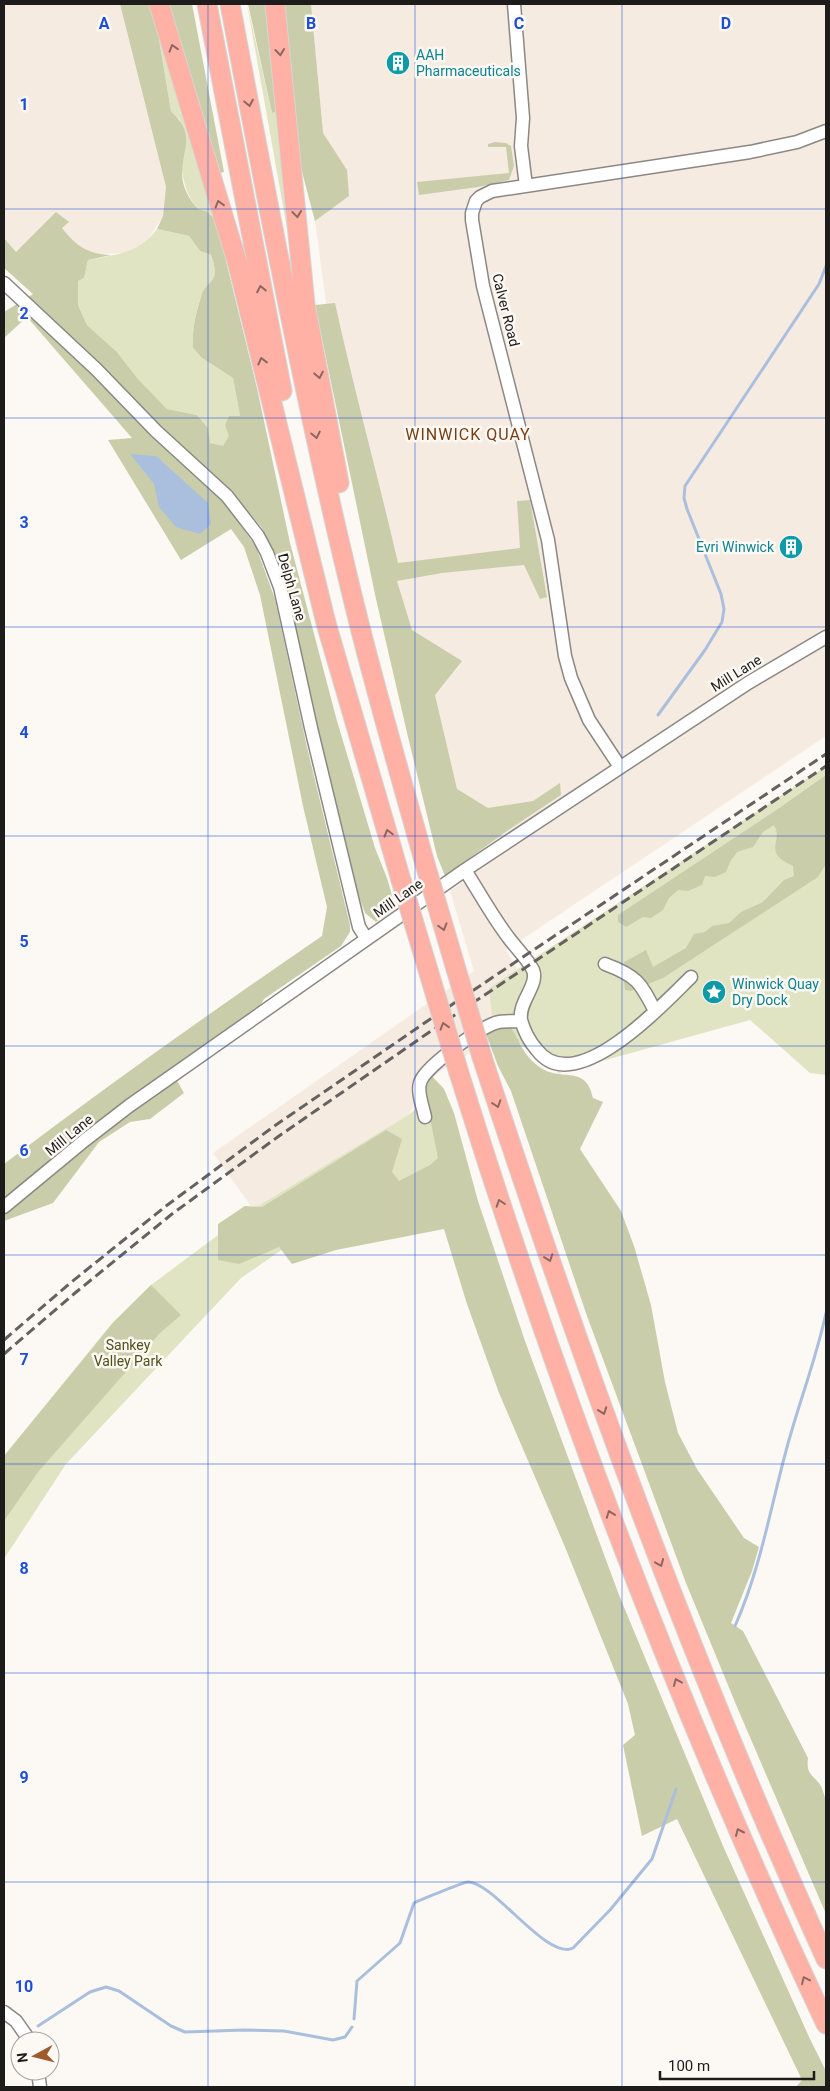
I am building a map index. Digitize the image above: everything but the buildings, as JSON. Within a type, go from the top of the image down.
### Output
[{"type":"highway","points":[[159,4],[238,265],[326,623],[459,1073],[530,1294],[614,1524],[725,1800],[784,1935],[826,2024]]},
{"type":"highway","points":[[207,4],[270,336],[316,546],[368,763]]},
{"type":"highway","points":[[230,4],[294,332],[355,610],[425,864],[482,1057],[576,1338],[650,1538],[729,1734],[826,1958]]},
{"type":"highway","points":[[275,4],[305,304],[344,508],[394,750]]},
{"type":"street","points":[[514,4],[523,118],[521,146],[526,186]]},
{"type":"street","name":"Calver Road","points":[[620,767],[589,720],[571,678],[565,656],[548,540],[481,273],[472,213],[476,201],[492,191],[750,152],[797,142],[826,131]]},
{"type":"street","name":"Delph Lane","points":[[4,283],[97,370],[156,431],[227,496],[244,515],[258,536],[267,553],[280,587],[326,794],[358,924],[366,938]]},
{"type":"street","name":"Mill Lane","points":[[4,1207],[129,1106],[366,938],[465,870],[748,683],[826,637]]},
{"type":"street","points":[[465,870],[508,938],[532,969],[534,976],[522,1004],[521,1021],[530,1041],[548,1061],[558,1065],[569,1065],[586,1060],[611,1046],[630,1033],[691,977]]},
{"type":"street","points":[[605,964],[625,971],[636,979],[655,1011]]},
{"type":"street","points":[[425,1117],[420,1082],[422,1076],[437,1061],[493,1024],[505,1020],[521,1021]]},
{"type":"street","points":[[4,2012],[16,2021],[23,2031]]},
{"type":"shaded area","points":[[4,4],[120,4],[166,187],[163,216],[147,241],[136,248],[124,253],[97,254],[85,250],[71,240],[62,228],[16,252],[4,238]]},
{"type":"shaded area","points":[[282,4],[826,4],[826,736],[506,950],[526,983],[517,1024],[436,1074],[408,1115],[253,1209],[213,1153],[474,971],[450,891],[474,874],[462,857],[328,318],[315,221],[295,145]]},
{"type":"green space","points":[[120,4],[151,4],[156,21],[171,111],[179,120],[186,134],[182,173],[183,183],[189,197],[198,209],[206,211],[216,220],[257,388],[290,543],[337,721],[375,848],[387,878],[396,909],[376,922],[365,913],[352,878],[278,565],[262,528],[235,496],[233,514],[256,547],[275,599],[307,747],[350,925],[350,932],[341,946],[264,999],[248,1028],[175,1077],[184,1093],[150,1119],[130,1122],[99,1142],[53,1203],[4,1221],[4,1164],[82,1105],[322,936],[327,907],[303,806],[260,595],[244,547],[231,529],[181,560],[108,440],[132,438],[27,317],[4,338],[4,312],[33,294],[4,268],[4,238],[16,252],[56,212],[69,222],[62,228],[72,240],[89,251],[111,255],[88,260],[84,278],[78,281],[78,305],[87,325],[117,352],[138,379],[167,409],[197,415],[208,428],[210,443],[223,446],[229,436],[225,425],[229,416],[240,416],[233,378],[202,358],[193,348],[194,329],[199,304],[215,272],[211,255],[200,251],[189,236],[157,229],[163,216],[166,187]]},
{"type":"green space","points":[[165,4],[192,4],[224,172],[217,174]]},
{"type":"green space","points":[[247,4],[272,113],[279,111],[291,251]]},
{"type":"green space","points":[[248,4],[268,4],[279,111],[272,113]]},
{"type":"green space","points":[[282,4],[311,4],[323,133],[347,170],[349,196],[315,221],[295,145]]},
{"type":"green space","points":[[156,21],[216,220],[206,211],[198,209],[186,189],[182,167],[180,120],[171,111]]},
{"type":"green space","points":[[495,142],[506,143],[511,146],[514,166],[509,180],[478,187],[419,195],[417,182],[509,173],[506,147],[488,147],[488,144]]},
{"type":"green space","points":[[157,229],[189,236],[200,251],[211,255],[215,277],[201,297],[194,328],[193,348],[202,358],[233,378],[240,416],[229,417],[225,425],[230,436],[223,447],[209,443],[208,428],[197,415],[167,409],[138,379],[117,352],[87,325],[78,305],[78,281],[84,278],[88,260],[126,252],[142,244]]},
{"type":"green space","points":[[335,303],[398,563],[520,548],[517,501],[530,500],[547,597],[540,599],[524,565],[442,573],[397,581],[412,630],[462,661],[435,695],[457,789],[488,808],[533,801],[560,783],[561,795],[445,876],[437,856],[376,599],[315,305]]},
{"type":"green space","points":[[826,766],[826,1075],[810,1073],[750,1020],[559,1073],[493,1024],[489,988]]},
{"type":"green space","points":[[826,775],[826,864],[818,877],[663,978],[631,991],[625,990],[624,982],[627,976],[624,962],[646,950],[653,967],[686,948],[694,934],[705,932],[712,926],[729,923],[741,912],[763,902],[784,880],[794,876],[793,866],[778,856],[775,847],[777,837],[774,825],[763,832],[753,847],[737,852],[726,872],[715,877],[705,876],[702,885],[688,891],[678,890],[669,898],[663,910],[651,918],[643,917],[626,927],[618,922],[618,915]]},
{"type":"green space","points":[[509,1025],[534,1063],[549,1072],[579,1077],[590,1088],[593,1098],[603,1102],[580,1149],[621,1211],[634,1246],[651,1305],[665,1382],[678,1433],[697,1469],[744,1538],[759,1547],[752,1571],[731,1623],[743,1631],[808,1758],[809,1772],[821,1786],[824,1794],[826,1802],[826,1914],[686,1583],[587,1316],[511,1091],[498,1066],[486,1034],[487,1029]]},
{"type":"green space","points":[[431,1075],[444,1089],[454,1113],[478,1201],[525,1341],[619,1595],[723,1846],[826,2071],[826,2087],[796,2087],[802,2080],[677,1819],[642,1836],[623,1745],[635,1735],[628,1704],[565,1547],[499,1393],[467,1304],[444,1229],[336,1250],[292,1264],[279,1247],[239,1264],[218,1260],[218,1224],[245,1206],[262,1207],[386,1130],[402,1139],[392,1172],[399,1181],[430,1165],[438,1158],[429,1113],[417,1090]]},
{"type":"green space","name":"Sankey Valley Park","points":[[431,1098],[442,1162],[309,1231],[241,1278],[66,1464],[4,1559],[4,1456],[113,1322],[151,1285],[253,1209],[408,1115]]},
{"type":"green space","points":[[151,1285],[181,1315],[160,1333],[38,1472],[4,1521],[4,1456],[113,1323]]},
{"type":"water","points":[[130,454],[156,456],[208,503],[211,524],[200,534],[176,527],[159,507],[154,484]]},
{"type":"waterway","points":[[658,715],[705,650],[722,622],[724,609],[721,594],[687,509],[684,498],[685,486],[819,284],[826,266]]},
{"type":"waterway","points":[[735,1626],[758,1562],[786,1451],[826,1313]]},
{"type":"waterway","points":[[354,2019],[357,1981],[400,1943],[414,1903],[468,1882],[479,1885],[492,1894],[535,1933],[549,1943],[562,1949],[573,1948],[610,1910],[652,1859],[676,1789]]},
{"type":"waterway","points":[[38,2026],[90,1992],[106,1987],[119,1991],[171,2026],[185,2032],[284,2031],[333,2040],[345,2037],[352,2027]]},
{"type":"railway","points":[[4,1340],[69,1284],[166,1206],[273,1127],[423,1024],[826,754]]},
{"type":"railway","points":[[4,1354],[172,1214],[279,1136],[428,1033],[826,766]]},
{"type":"place","name":"AAH Pharmaceuticals","points":[[398,63]]},
{"type":"place","name":"Evri Winwick","points":[[791,547]]},
{"type":"place","name":"Winwick Quay Dry Dock","points":[[714,992]]},
{"type":"district","name":"WINWICK QUAY","points":[[468,434]]}]
